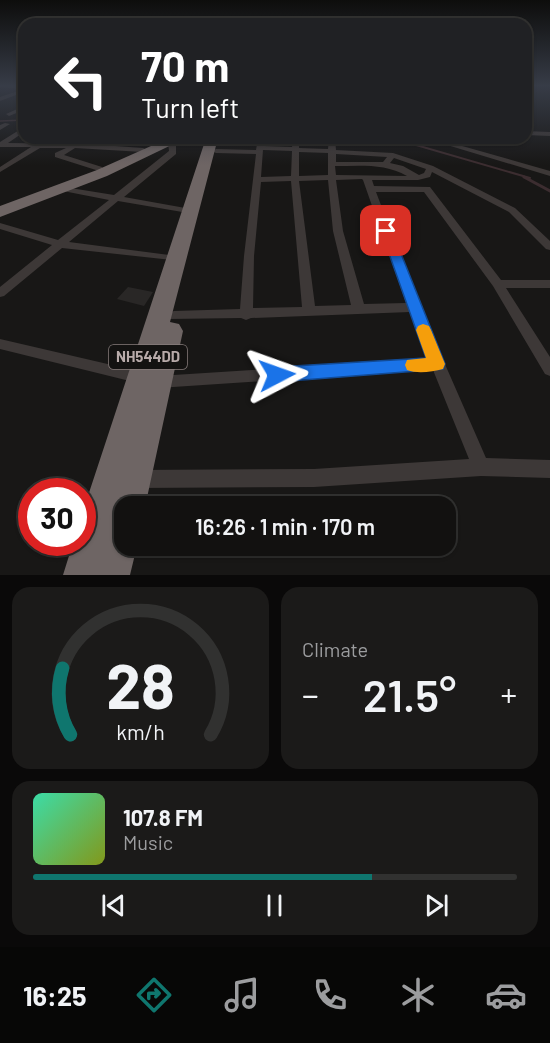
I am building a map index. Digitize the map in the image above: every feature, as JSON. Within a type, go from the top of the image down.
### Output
[{"type":"highway","points":[[0,206],[99,169],[140,146],[150,144]]},
{"type":"highway","points":[[0,212],[61,189],[163,144]]},
{"type":"highway","name":"NH544DD","points":[[130,496],[150,380],[177,259],[215,144]]},
{"type":"highway","name":"NH544DD","points":[[83,575],[174,316],[216,144]]},
{"type":"highway","points":[[110,575],[115,556]]},
{"type":"street","points":[[9,114],[14,112]]},
{"type":"street","points":[[0,145],[18,133]]},
{"type":"street","points":[[532,133],[550,134]]},
{"type":"street","points":[[0,155],[30,144]]},
{"type":"street","points":[[0,170],[35,144]]},
{"type":"street","points":[[51,144],[64,146],[70,144]]},
{"type":"street","points":[[72,144],[58,155],[99,169]]},
{"type":"street","points":[[83,144],[125,149],[140,146]]},
{"type":"street","points":[[94,147],[98,144]]},
{"type":"street","points":[[0,293],[173,152],[174,144]]},
{"type":"street","points":[[238,144],[295,145],[332,151],[393,155],[430,168],[512,210],[550,247]]},
{"type":"street","points":[[332,144],[330,177],[348,278],[358,310]]},
{"type":"street","points":[[448,144],[550,174]]},
{"type":"street","points":[[0,145],[22,146]]},
{"type":"street","points":[[295,145],[295,179],[309,312]]},
{"type":"street","points":[[125,149],[140,146]]},
{"type":"street","points":[[246,315],[260,146]]},
{"type":"street","points":[[385,164],[393,155]]},
{"type":"street","points":[[331,164],[385,164],[400,168],[418,178],[498,284],[550,370]]},
{"type":"street","points":[[368,184],[418,178],[427,175],[430,168]]},
{"type":"street","points":[[256,180],[330,177],[368,184],[427,189]]},
{"type":"street","points":[[368,184],[414,307],[481,467]]},
{"type":"street","points":[[61,189],[191,212]]},
{"type":"street","points":[[0,226],[59,244],[177,259]]},
{"type":"street","points":[[498,284],[550,284]]},
{"type":"street","points":[[174,316],[414,307]]},
{"type":"street","points":[[0,344],[150,380],[437,364]]},
{"type":"street","points":[[134,479],[314,478],[481,467],[550,469]]},
{"type":"building","points":[[128,287],[153,292],[144,306],[117,299]]},
{"type":"waterway","points":[[0,121],[18,120]]},
{"type":"waterway","points":[[413,144],[530,178]]},
{"type":"waterway","points":[[524,177],[550,191]]},
{"type":"slow traffic","points":[[413,365],[437,364],[423,330]]},
{"type":"route","points":[[277,375],[437,364],[386,231]]}]
